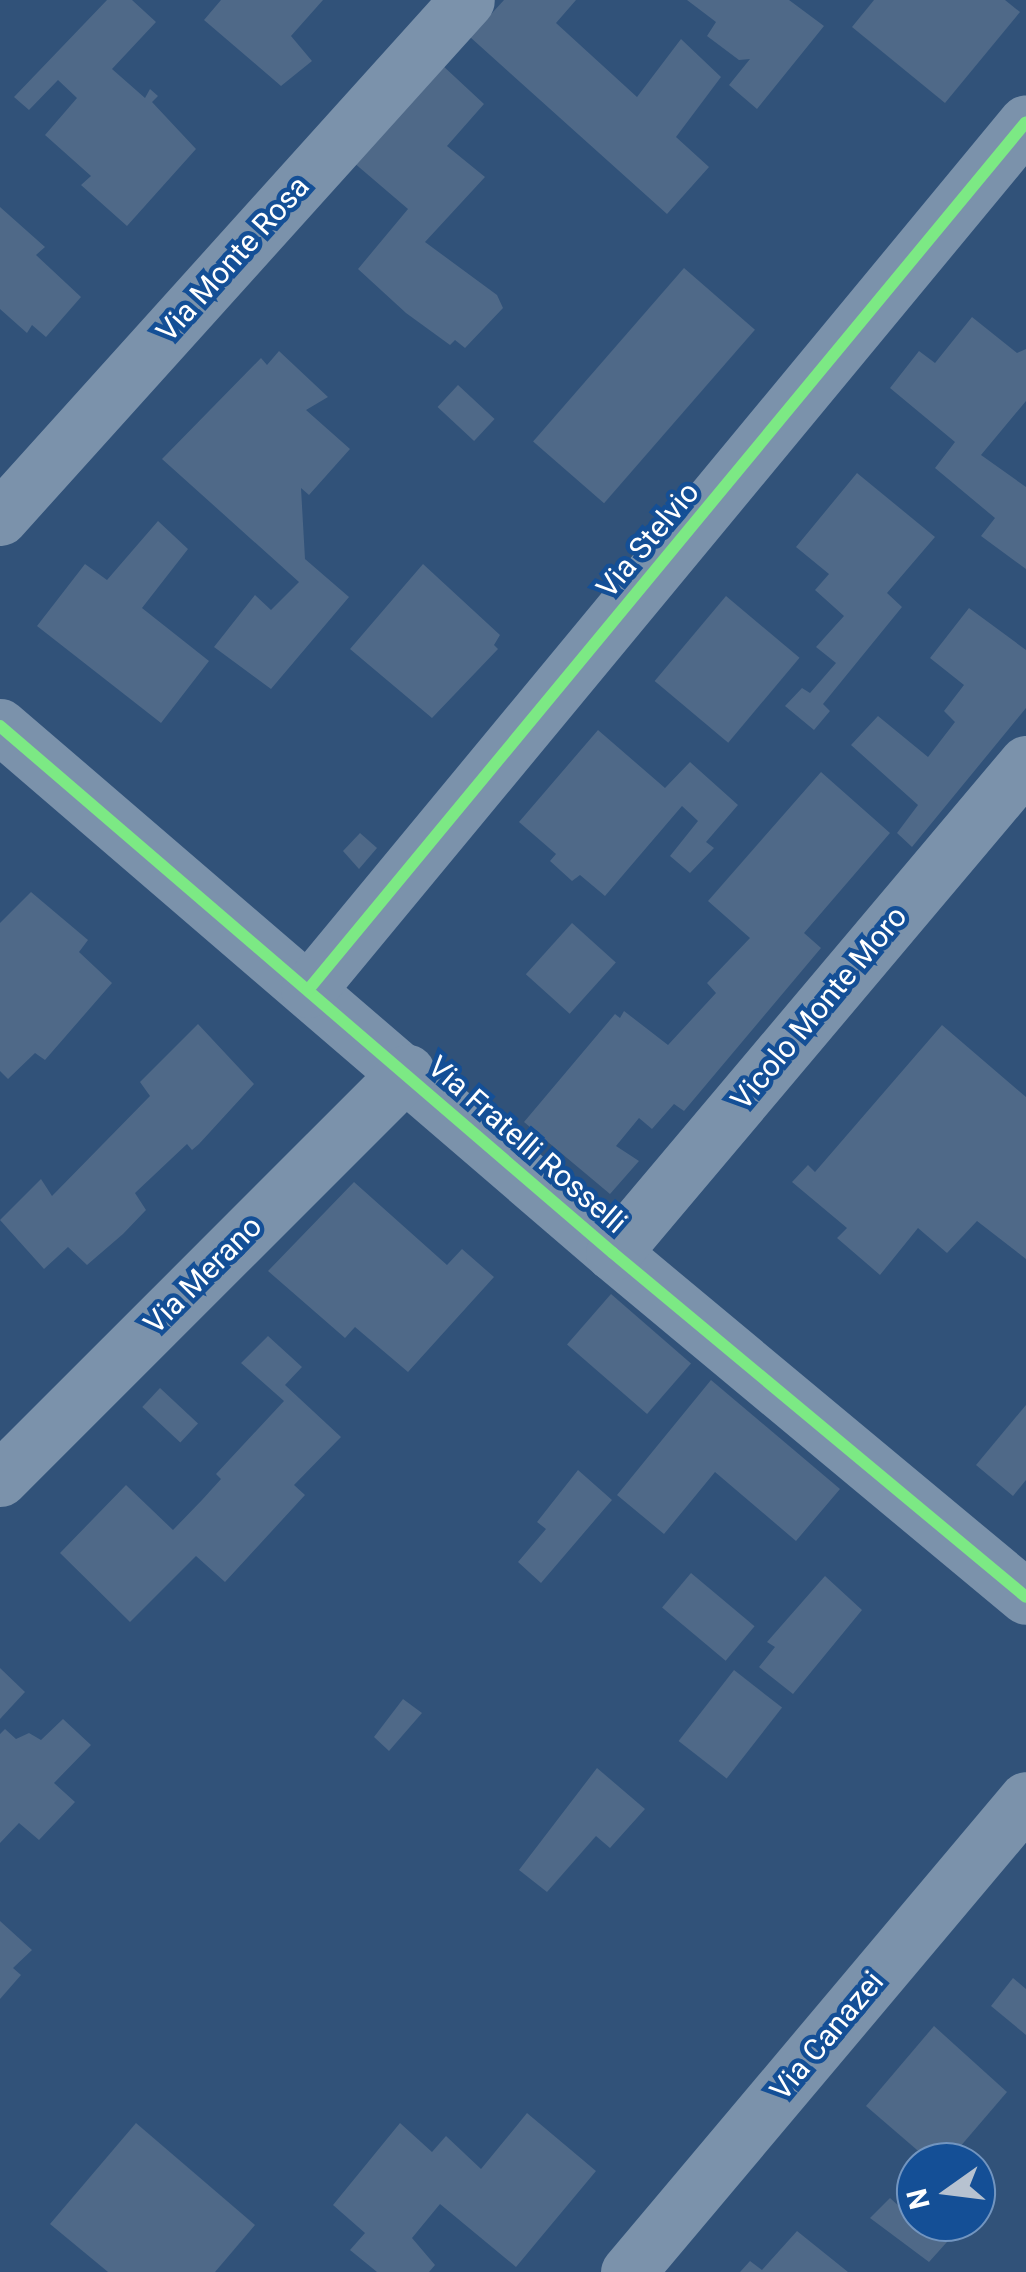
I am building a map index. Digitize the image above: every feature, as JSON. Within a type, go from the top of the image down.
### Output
[{"type":"street","name":"Via Monte Rosa","points":[[0,518],[467,0]]},
{"type":"street","name":"Via Stelvio","points":[[308,990],[1026,122]]},
{"type":"street","name":"Via Fratelli Rosselli","points":[[0,726],[613,1253],[1026,1596]]},
{"type":"street","name":"Vicolo Monte Moro","points":[[613,1253],[1026,764]]},
{"type":"street","name":"Via Merano","points":[[0,1478],[407,1072]]},
{"type":"street","name":"Via Canazei","points":[[628,2272],[1026,1799]]},
{"type":"building","points":[[107,0],[132,0],[156,22],[112,69],[145,98],[150,89],[158,96],[152,102],[196,149],[127,226],[81,185],[91,176],[45,135],[77,98],[58,80],[29,110],[14,97]]},
{"type":"building","points":[[221,0],[323,0],[291,36],[312,61],[281,86],[204,20]]},
{"type":"building","points":[[504,0],[576,0],[556,23],[637,97],[681,39],[721,77],[676,137],[709,167],[667,214],[470,37]]},
{"type":"building","points":[[687,0],[789,0],[824,26],[757,109],[729,85],[750,59],[739,60],[707,36],[716,22]]},
{"type":"building","points":[[874,0],[1005,0],[1020,12],[945,103],[852,27]]},
{"type":"building","points":[[441,64],[484,104],[447,146],[485,177],[425,242],[497,295],[503,308],[465,348],[455,340],[450,345],[406,313],[358,269],[408,209],[353,162]]},
{"type":"building","points":[[0,207],[45,247],[36,255],[81,297],[46,337],[32,325],[27,333],[0,309]]},
{"type":"building","points":[[684,268],[755,330],[604,503],[533,442]]},
{"type":"building","points":[[972,317],[1017,353],[1026,349],[1026,401],[981,455],[1026,487],[1026,569],[981,536],[995,518],[935,468],[955,442],[890,388],[919,351],[935,363]]},
{"type":"building","points":[[279,351],[328,397],[306,410],[350,449],[309,495],[301,488],[305,559],[349,597],[271,689],[214,647],[255,595],[271,610],[299,582],[162,459],[261,358],[267,365]]},
{"type":"building","points":[[458,385],[495,419],[474,441],[438,407]]},
{"type":"building","points":[[857,473],[935,537],[887,593],[902,607],[823,704],[830,711],[814,730],[785,706],[802,688],[810,693],[836,663],[816,647],[844,616],[815,590],[829,574],[796,547]]},
{"type":"building","points":[[158,521],[188,549],[142,608],[209,661],[161,723],[37,626],[85,564],[107,580]]},
{"type":"building","points":[[423,564],[500,635],[494,645],[498,649],[432,718],[350,649]]},
{"type":"building","points":[[726,596],[800,658],[728,743],[655,681]]},
{"type":"building","points":[[969,608],[1026,650],[1026,708],[912,847],[897,833],[918,805],[851,745],[878,716],[928,757],[955,722],[944,711],[964,685],[930,658]]},
{"type":"building","points":[[598,730],[665,788],[690,762],[738,805],[706,842],[714,848],[690,873],[670,856],[698,821],[682,806],[605,896],[580,875],[572,881],[550,861],[556,854],[519,822]]},
{"type":"building","points":[[821,772],[890,833],[804,933],[821,948],[684,1111],[674,1104],[652,1129],[639,1118],[616,1146],[639,1161],[610,1194],[524,1122],[615,1014],[620,1018],[624,1011],[668,1045],[716,993],[707,983],[750,938],[708,901]]},
{"type":"building","points":[[360,833],[377,848],[359,869],[343,851]]},
{"type":"building","points":[[31,892],[88,940],[79,952],[112,983],[45,1060],[35,1053],[8,1079],[0,1071],[0,923]]},
{"type":"building","points":[[572,923],[616,962],[570,1014],[526,974]]},
{"type":"building","points":[[198,1024],[254,1084],[199,1144],[192,1150],[187,1144],[135,1193],[146,1210],[123,1234],[87,1265],[68,1247],[44,1269],[0,1220],[41,1179],[52,1196],[150,1096],[140,1082]]},
{"type":"building","points":[[942,1025],[1026,1097],[1026,1259],[977,1221],[947,1253],[918,1228],[880,1275],[837,1238],[847,1228],[792,1182],[808,1165],[815,1172]]},
{"type":"building","points":[[354,1182],[447,1265],[462,1249],[494,1277],[408,1372],[355,1327],[345,1338],[268,1271]]},
{"type":"building","points":[[611,1294],[691,1364],[647,1414],[567,1345]]},
{"type":"building","points":[[268,1336],[302,1367],[285,1385],[341,1437],[294,1485],[305,1495],[225,1582],[196,1556],[130,1622],[60,1553],[126,1485],[173,1530],[202,1500],[221,1479],[216,1474],[284,1401],[241,1363]]},
{"type":"building","points":[[711,1380],[840,1489],[796,1541],[715,1472],[664,1534],[617,1495]]},
{"type":"building","points":[[160,1388],[198,1423],[180,1442],[142,1407]]},
{"type":"building","points":[[1026,1405],[1026,1480],[1013,1496],[976,1465]]},
{"type":"building","points":[[578,1470],[612,1500],[541,1583],[518,1562],[546,1529],[537,1522]]},
{"type":"building","points":[[691,1573],[755,1626],[726,1661],[662,1607]]},
{"type":"building","points":[[825,1576],[862,1610],[793,1694],[759,1667],[775,1647],[767,1642]]},
{"type":"building","points":[[0,1668],[25,1692],[0,1719]]},
{"type":"building","points":[[734,1670],[782,1708],[727,1778],[679,1741]]},
{"type":"building","points":[[403,1699],[422,1713],[389,1751],[374,1737]]},
{"type":"building","points":[[63,1719],[91,1745],[54,1783],[75,1802],[39,1840],[19,1823],[0,1843],[0,1734],[5,1729],[16,1739],[29,1733],[41,1740]]},
{"type":"building","points":[[597,1768],[645,1809],[610,1848],[596,1836],[547,1892],[519,1870]]},
{"type":"building","points":[[0,1921],[32,1950],[13,1968],[21,1975],[0,1999]]},
{"type":"building","points":[[1013,1978],[1026,1989],[1026,2035],[991,2006]]},
{"type":"building","points":[[934,2026],[1007,2092],[964,2142],[908,2142],[866,2106]]},
{"type":"building","points":[[527,2113],[596,2171],[516,2267],[440,2204],[412,2238],[435,2265],[429,2272],[377,2272],[350,2250],[365,2233],[333,2205],[400,2123],[432,2152],[446,2136],[481,2169]]},
{"type":"building","points":[[136,2123],[255,2225],[215,2272],[108,2272],[50,2224]]},
{"type":"building","points":[[890,2198],[896,2203],[896,2237],[870,2218]]},
{"type":"building","points":[[797,2231],[848,2272],[740,2272],[750,2261],[762,2270]]},
{"type":"building","points":[[902,2242],[947,2242],[929,2262]]},
{"type":"cycle path","points":[[308,990],[1026,122]]},
{"type":"cycle path","points":[[0,726],[613,1253],[1026,1597]]}]
